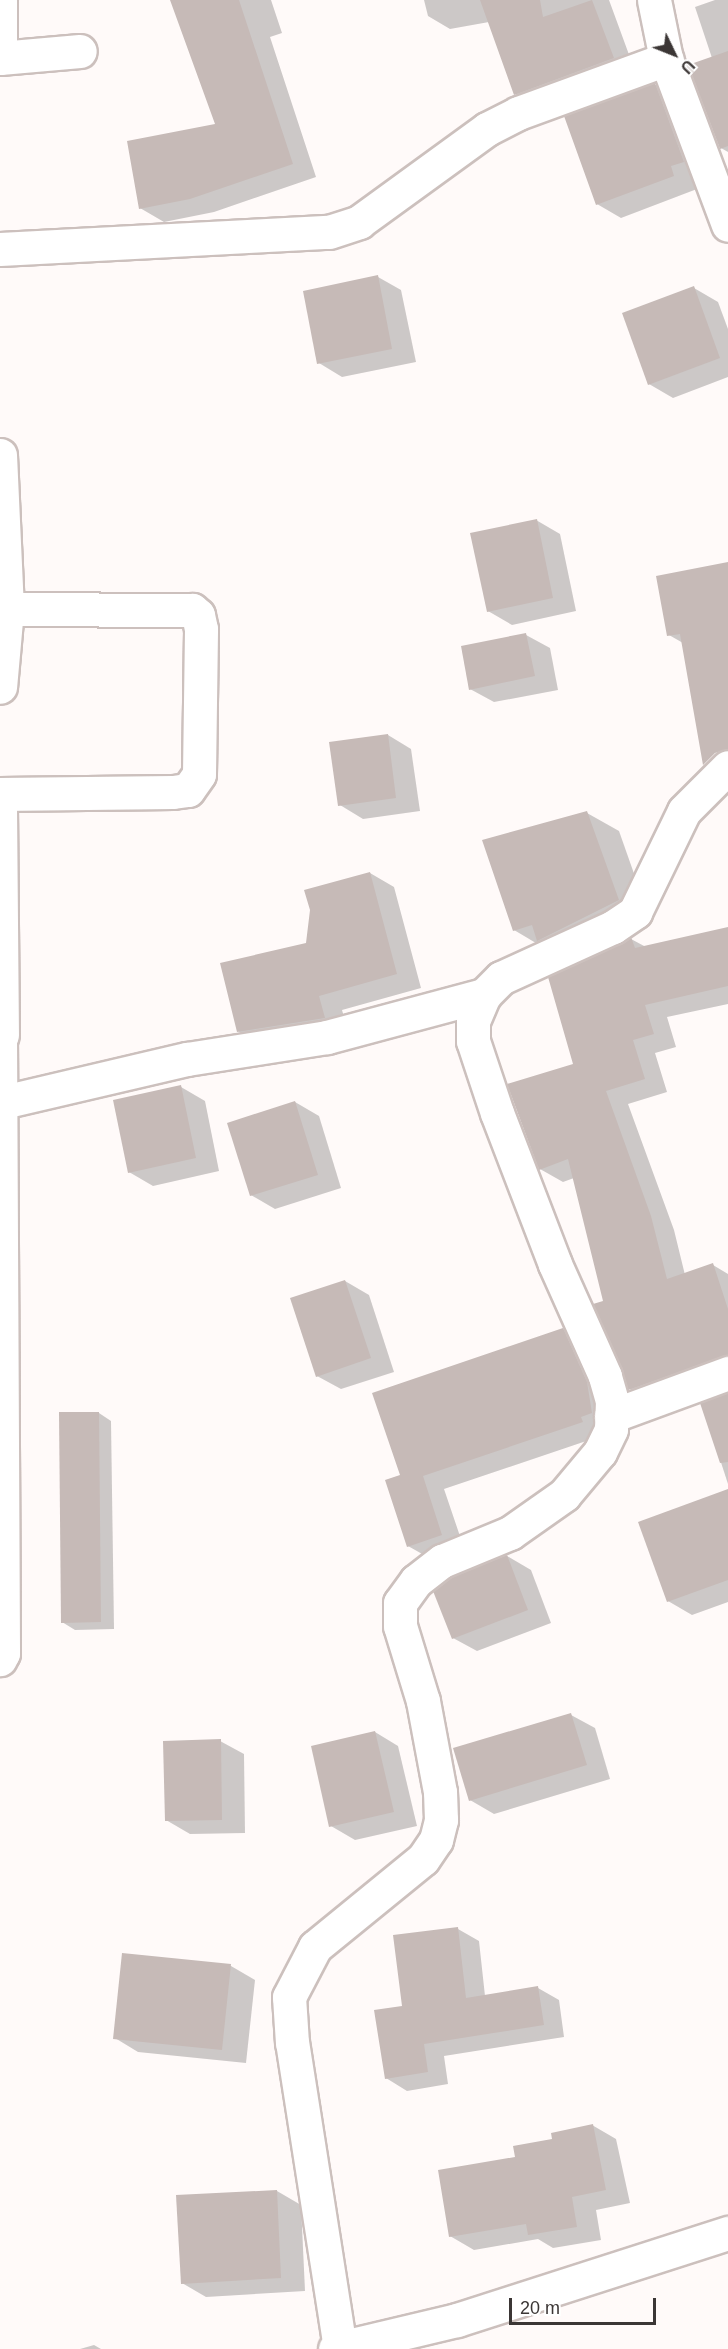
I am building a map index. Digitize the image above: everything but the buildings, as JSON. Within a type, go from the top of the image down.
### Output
[{"type":"street","points":[[0,0],[0,58],[80,51]]},
{"type":"street","points":[[654,0],[666,60],[728,225]]},
{"type":"street","points":[[0,249],[329,232],[359,222],[487,129],[518,113],[666,60]]},
{"type":"street","points":[[0,455],[7,609],[0,687]]},
{"type":"street","points":[[0,794],[173,792],[188,790],[199,774],[201,629],[198,615],[192,610],[7,609]]},
{"type":"street","points":[[340,2348],[292,2043],[289,1997],[315,1947],[423,1859],[436,1840],[441,1820],[440,1792],[423,1701],[400,1626],[400,1603],[416,1581],[442,1561],[510,1533],[564,1495],[600,1452],[610,1429],[611,1416],[605,1376],[555,1264],[473,1041],[473,1020],[484,995],[501,978],[613,927],[634,912],[684,810],[728,767]]},
{"type":"street","points":[[0,808],[3,1102],[3,1653],[0,1659]]},
{"type":"street","points":[[3,1102],[188,1059],[327,1036],[484,995]]},
{"type":"street","points":[[611,1416],[728,1373]]},
{"type":"street","points":[[336,2349],[457,2320],[728,2233]]}]
